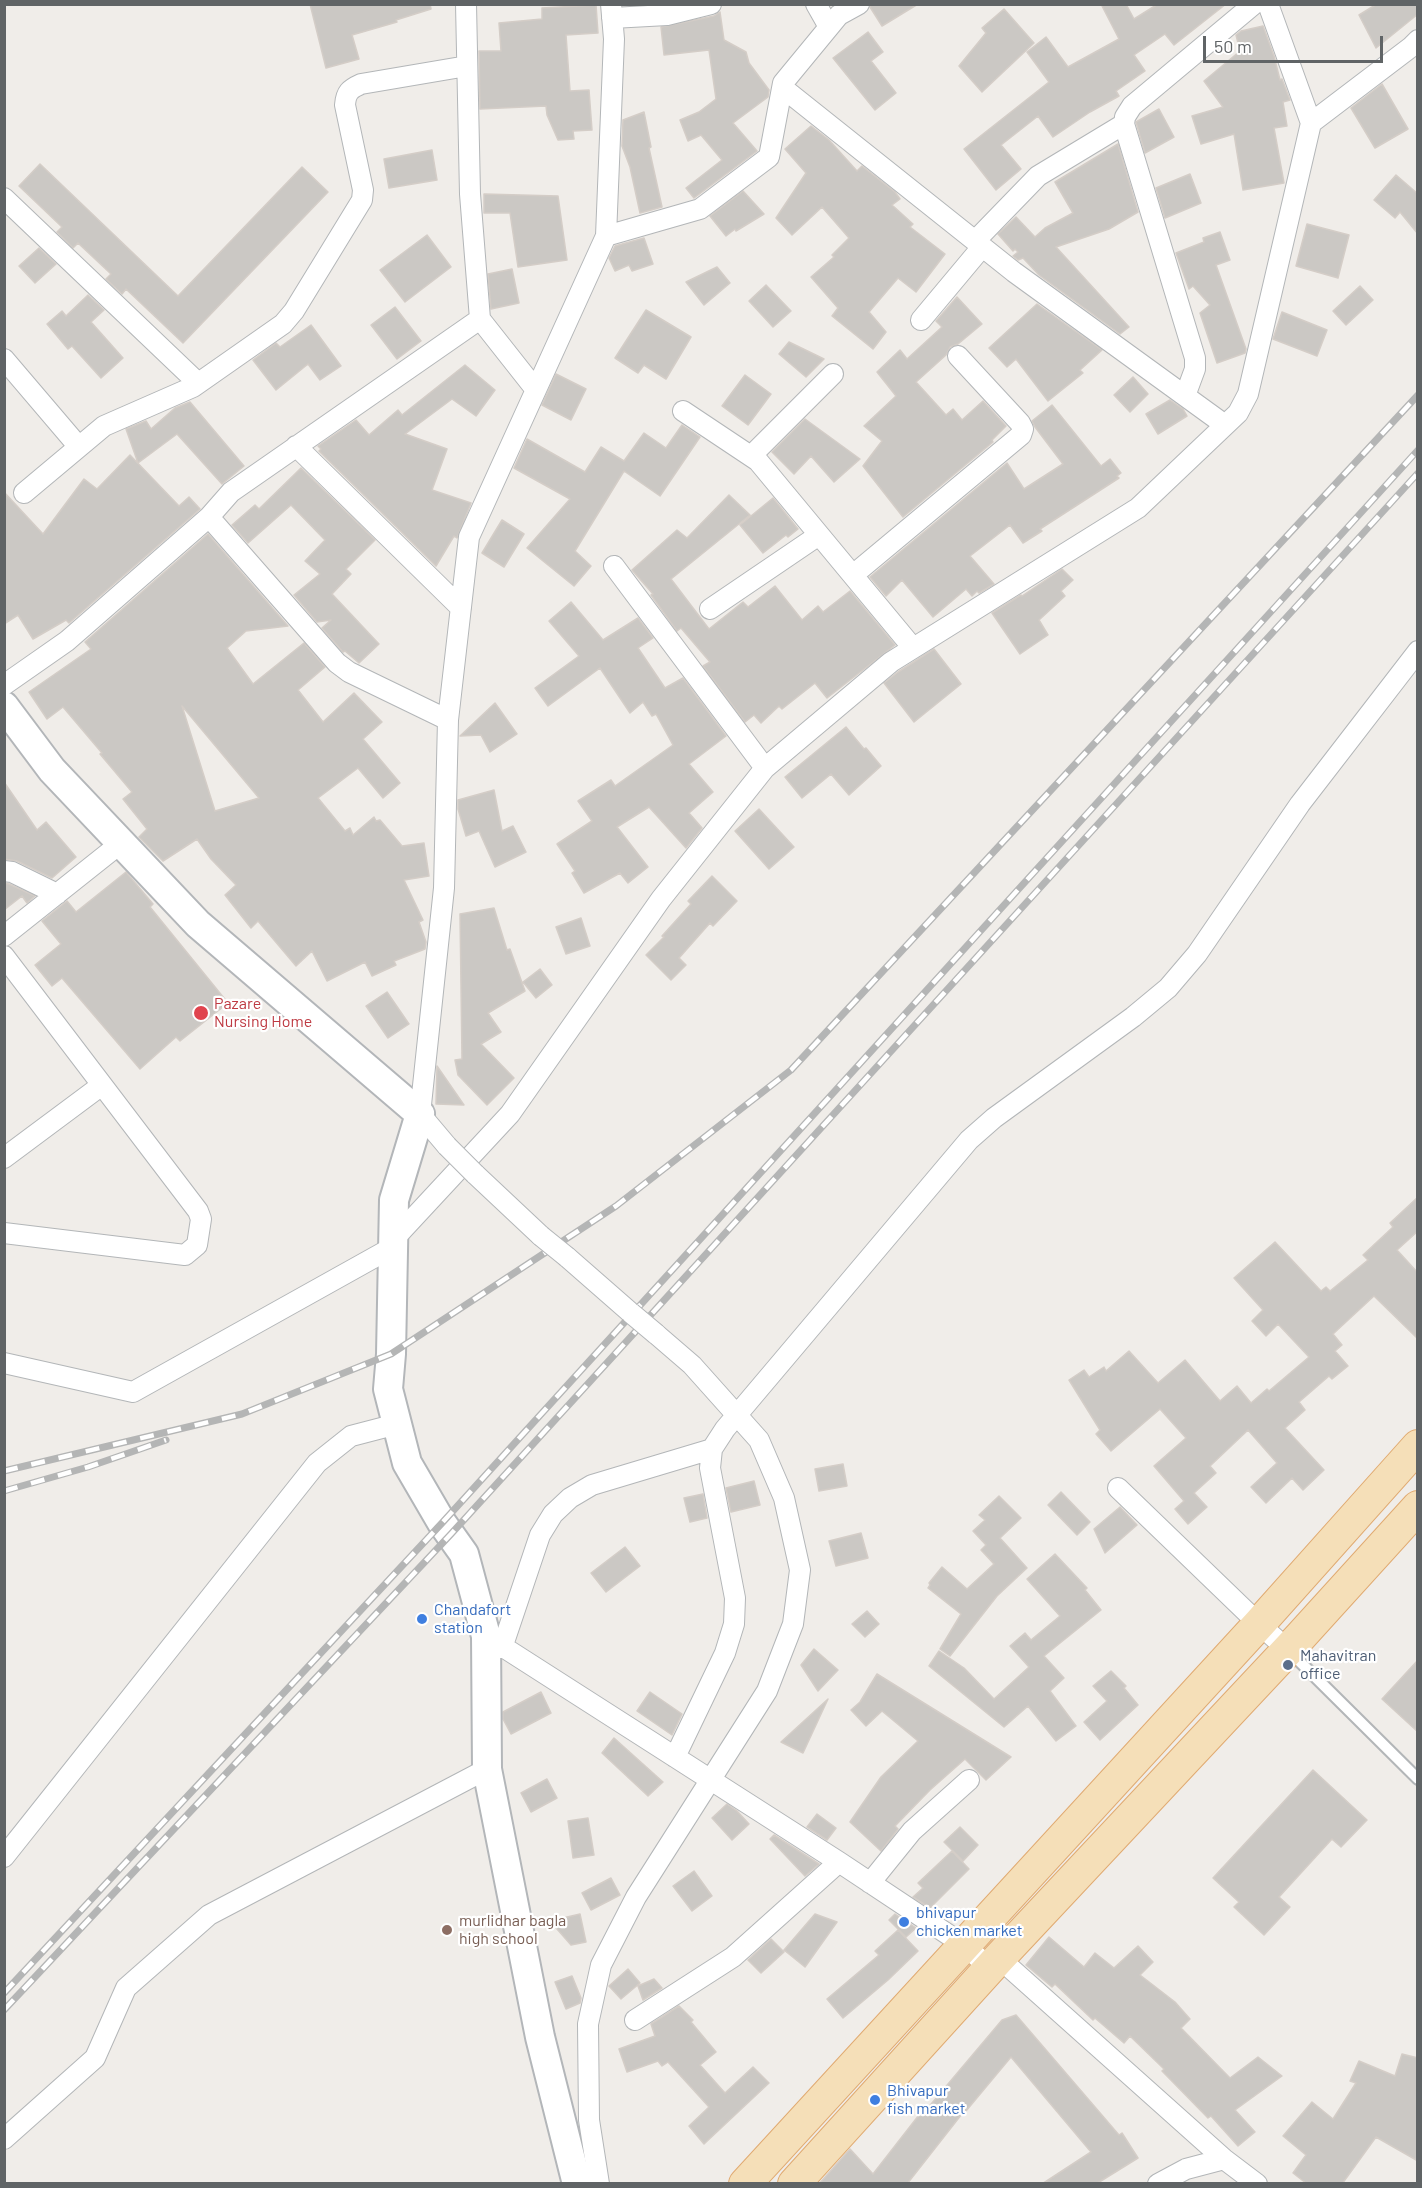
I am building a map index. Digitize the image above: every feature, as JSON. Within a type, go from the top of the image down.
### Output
[{"type":"main road","points":[[4,706],[52,770],[198,924],[420,1114],[394,1200],[391,1354],[388,1389],[407,1463],[441,1523],[464,1554],[494,1642],[487,1769],[540,2037],[578,2184]]},
{"type":"main road","points":[[745,2184],[1259,1624],[1418,1446]]},
{"type":"main road","points":[[794,2184],[1418,1507]]},
{"type":"street","points":[[466,4],[470,194],[480,319],[536,390]]},
{"type":"street","points":[[599,2184],[589,2120],[588,2024],[601,1965],[636,1897],[767,1691],[793,1624],[800,1570],[784,1498],[759,1440],[692,1365],[542,1236],[447,1146],[420,1114],[444,888],[448,720],[469,537],[606,236],[614,39],[611,11],[667,15],[711,4]]},
{"type":"street","points":[[816,4],[829,27]]},
{"type":"street","points":[[606,236],[700,209],[769,157],[783,83],[839,15],[859,4]]},
{"type":"street","points":[[1185,396],[1195,369],[1195,358],[1124,124],[1125,117],[1132,106],[1254,4]]},
{"type":"street","points":[[4,1364],[133,1392],[393,1244],[510,1114],[661,899],[765,768],[891,662],[1138,508],[1238,413],[1248,394],[1311,123],[1268,4]]},
{"type":"street","points":[[1311,123],[1418,40]]},
{"type":"street","points":[[24,493],[108,424],[198,384],[289,319],[362,200],[363,190],[345,105],[346,96],[350,90],[361,84],[467,66]]},
{"type":"street","points":[[783,88],[1014,272],[1225,425]]},
{"type":"street","points":[[921,320],[979,244],[1038,176],[1124,124]]},
{"type":"street","points":[[4,198],[198,384]]},
{"type":"street","points":[[4,684],[67,640],[209,517],[231,492],[480,319]]},
{"type":"street","points":[[853,575],[1021,435],[1023,429],[1020,423],[958,356]]},
{"type":"street","points":[[4,359],[79,447]]},
{"type":"street","points":[[752,455],[833,374]]},
{"type":"street","points":[[683,411],[752,455],[913,648]]},
{"type":"street","points":[[296,446],[461,608]]},
{"type":"street","points":[[209,517],[337,663],[349,672],[448,720]]},
{"type":"street","points":[[710,609],[819,535]]},
{"type":"street","points":[[614,566],[765,768]]},
{"type":"street","points":[[675,1757],[725,1653],[734,1624],[735,1598],[710,1468],[712,1449],[737,1415],[969,1140],[994,1118],[1133,1017],[1168,988],[1197,954],[1300,804],[1418,651]]},
{"type":"street","points":[[4,936],[122,843]]},
{"type":"street","points":[[4,871],[12,872],[57,894]]},
{"type":"street","points":[[4,956],[198,1211],[201,1219],[197,1245],[186,1255],[4,1233]]},
{"type":"street","points":[[4,1158],[102,1085]]},
{"type":"street","points":[[4,1857],[317,1463],[351,1436],[397,1424]]},
{"type":"street","points":[[712,1449],[592,1485],[570,1498],[553,1514],[540,1535],[494,1642],[675,1757],[706,1789],[839,1862],[995,1964],[1224,2159],[1257,2184]]},
{"type":"street","points":[[1118,1488],[1287,1650]]},
{"type":"street","points":[[4,2139],[95,2058],[126,1988],[208,1915],[487,1769]]},
{"type":"street","points":[[870,1883],[912,1831],[969,1780]]},
{"type":"street","points":[[635,2020],[733,1958],[839,1862]]},
{"type":"street","points":[[1158,2184],[1186,2169],[1224,2159]]},
{"type":"lane","points":[[1287,1650],[1418,1779]]},
{"type":"building","points":[[310,4],[430,4],[431,9],[352,35],[359,59],[326,68]]},
{"type":"building","points":[[871,4],[918,4],[882,26],[870,7]]},
{"type":"building","points":[[1101,4],[1126,4],[1134,19],[1158,4],[1226,4],[1174,45],[1165,34],[1134,55],[1145,71],[1116,91],[1119,96],[1053,137],[1038,116],[1001,145],[1021,169],[996,190],[964,149],[1049,82],[1027,52],[1046,37],[1068,67],[1119,39]]},
{"type":"building","points":[[1377,4],[1418,4],[1418,14],[1376,48],[1359,15]]},
{"type":"building","points":[[596,5],[598,33],[566,35],[570,91],[589,90],[592,130],[573,131],[574,139],[558,140],[547,115],[546,106],[480,109],[479,51],[501,51],[499,23],[542,19],[542,8]]},
{"type":"building","points":[[1004,9],[1034,43],[982,92],[959,66],[986,33],[982,28]]},
{"type":"building","points":[[720,12],[724,40],[746,52],[749,63],[769,90],[768,97],[733,123],[757,151],[694,198],[686,188],[722,160],[701,135],[688,141],[680,120],[699,112],[716,99],[709,50],[664,55],[661,27],[714,16]]},
{"type":"building","points":[[1263,26],[1280,80],[1282,79],[1290,100],[1283,102],[1287,126],[1274,128],[1284,183],[1243,190],[1234,134],[1201,144],[1192,116],[1223,107],[1204,81],[1240,51],[1236,35],[1241,31]]},
{"type":"building","points":[[868,32],[883,52],[871,61],[896,93],[875,110],[833,58]]},
{"type":"building","points":[[1382,84],[1408,129],[1375,148],[1351,108]]},
{"type":"building","points":[[1159,109],[1174,137],[1145,153],[1136,122]]},
{"type":"building","points":[[644,112],[662,207],[640,213],[630,167],[622,146],[623,120]]},
{"type":"building","points":[[811,126],[829,140],[857,171],[862,166],[895,192],[900,199],[892,205],[913,224],[910,227],[945,254],[916,292],[898,278],[869,312],[886,332],[873,349],[832,316],[838,308],[811,277],[834,257],[832,255],[849,238],[822,207],[792,235],[776,218],[806,173],[785,149]]},
{"type":"building","points":[[1118,144],[1138,212],[1109,229],[1056,247],[1129,327],[1120,334],[1039,275],[1023,258],[1018,260],[1013,256],[1018,252],[1015,249],[1013,251],[998,234],[1016,217],[1035,237],[1045,228],[1073,213],[1055,182]]},
{"type":"building","points":[[432,150],[437,180],[389,188],[384,159]]},
{"type":"building","points":[[40,164],[178,296],[302,167],[328,192],[183,343],[126,289],[122,294],[106,279],[111,274],[78,243],[73,248],[57,232],[62,227],[19,186]]},
{"type":"building","points":[[1190,174],[1201,203],[1165,218],[1156,188]]},
{"type":"building","points":[[1396,175],[1418,194],[1418,234],[1400,212],[1395,218],[1374,200]]},
{"type":"building","points":[[743,191],[764,214],[726,236],[710,216]]},
{"type":"building","points":[[484,194],[558,196],[567,260],[518,267],[510,213],[484,213]]},
{"type":"building","points":[[1307,224],[1349,235],[1338,278],[1296,266]]},
{"type":"building","points":[[1220,232],[1230,260],[1216,265],[1246,349],[1245,353],[1217,363],[1200,313],[1210,305],[1193,286],[1189,289],[1176,253],[1204,242],[1203,238]]},
{"type":"building","points":[[427,235],[451,267],[405,302],[380,270]]},
{"type":"building","points":[[644,238],[653,264],[632,271],[629,265],[615,271],[609,258],[615,246]]},
{"type":"building","points":[[39,248],[56,264],[35,283],[19,266]]},
{"type":"building","points":[[717,267],[730,283],[704,305],[686,282]]},
{"type":"building","points":[[512,269],[519,303],[491,309],[488,274]]},
{"type":"building","points":[[766,285],[791,311],[773,327],[749,301]]},
{"type":"building","points":[[1360,286],[1373,300],[1346,325],[1333,311]]},
{"type":"building","points":[[88,295],[104,310],[91,322],[123,358],[101,378],[72,346],[68,349],[47,324],[62,311],[66,316]]},
{"type":"building","points":[[957,297],[982,324],[958,344],[950,347],[946,355],[916,382],[946,415],[953,409],[962,420],[983,401],[1006,426],[992,440],[993,442],[903,517],[863,466],[882,441],[864,426],[896,396],[877,372],[900,350],[907,359],[942,327],[936,321]]},
{"type":"building","points":[[1037,304],[1102,350],[1080,370],[1083,373],[1048,401],[1016,359],[1007,367],[989,348]]},
{"type":"building","points":[[395,307],[421,341],[397,359],[371,325]]},
{"type":"building","points":[[646,310],[691,337],[666,379],[644,365],[638,373],[615,358]]},
{"type":"building","points":[[1282,312],[1327,330],[1317,356],[1273,339]]},
{"type":"building","points":[[311,325],[341,366],[320,380],[308,364],[276,390],[253,360],[276,343],[280,347]]},
{"type":"building","points":[[789,342],[824,359],[806,377],[779,354]]},
{"type":"building","points":[[465,365],[495,390],[476,416],[452,399],[405,434],[447,449],[432,490],[471,503],[457,538],[454,536],[436,566],[319,451],[321,449],[318,446],[356,420],[369,435],[398,410],[402,415]]},
{"type":"building","points":[[556,374],[586,389],[571,420],[542,405]]},
{"type":"building","points":[[745,375],[771,394],[748,425],[722,406]]},
{"type":"building","points":[[1133,377],[1148,394],[1130,412],[1114,395]]},
{"type":"building","points":[[1170,400],[1183,409],[1187,416],[1158,434],[1146,414]]},
{"type":"building","points":[[190,402],[244,466],[222,484],[177,434],[138,463],[126,429],[146,421],[151,429],[175,408]]},
{"type":"building","points":[[1052,405],[1101,466],[1110,459],[1121,473],[1117,476],[1119,478],[1040,529],[1042,531],[1023,543],[1010,525],[970,556],[994,584],[979,593],[977,591],[972,596],[966,589],[933,617],[902,580],[886,596],[870,577],[1007,463],[1024,489],[1063,464],[1032,421]]},
{"type":"building","points":[[805,419],[860,459],[834,482],[811,456],[794,474],[772,452]]},
{"type":"building","points":[[682,425],[700,437],[660,496],[624,471],[575,551],[591,566],[574,586],[527,548],[570,499],[514,468],[527,439],[585,472],[601,447],[624,461],[644,433],[666,448]]},
{"type":"building","points":[[130,455],[179,506],[189,497],[200,509],[69,623],[66,620],[33,639],[18,615],[4,624],[4,492],[43,534],[84,479],[97,489]]},
{"type":"building","points":[[301,468],[375,540],[346,569],[351,574],[332,594],[379,644],[359,663],[345,651],[343,652],[322,628],[331,620],[317,622],[294,595],[320,574],[305,561],[325,540],[291,505],[248,543],[232,525],[255,505],[259,509]]},
{"type":"building","points":[[729,495],[750,515],[671,579],[709,629],[743,602],[748,607],[775,586],[802,620],[818,606],[823,612],[850,591],[895,645],[827,698],[815,683],[782,709],[779,706],[761,723],[754,715],[745,722],[703,666],[710,662],[681,628],[677,631],[651,595],[653,594],[632,570],[677,530],[687,538]]},
{"type":"building","points":[[773,498],[798,529],[788,537],[786,535],[763,553],[740,525]]},
{"type":"building","points":[[502,520],[524,534],[504,567],[482,553]]},
{"type":"building","points":[[208,534],[288,626],[246,631],[227,648],[253,684],[304,643],[325,667],[298,690],[323,722],[354,693],[382,722],[363,739],[400,783],[383,798],[358,768],[318,798],[345,831],[350,828],[353,835],[374,817],[376,821],[380,820],[402,846],[424,843],[429,876],[404,880],[423,920],[419,922],[426,942],[425,949],[394,961],[396,965],[372,976],[365,962],[327,981],[312,951],[296,966],[258,921],[251,928],[225,895],[236,885],[211,859],[197,839],[163,861],[139,837],[147,829],[123,799],[132,792],[100,754],[102,753],[63,707],[47,719],[29,692],[91,649],[85,642]],"holes":[[[182,706],[259,798],[215,811]]]},
{"type":"building","points":[[1062,569],[1073,580],[1061,591],[1065,596],[1039,620],[1048,635],[1020,654],[992,613]]},
{"type":"building","points":[[571,602],[603,640],[638,618],[653,638],[638,648],[665,688],[683,678],[726,736],[689,764],[713,792],[689,813],[702,828],[686,848],[649,807],[617,827],[648,867],[628,883],[620,873],[584,893],[572,873],[575,871],[557,844],[592,821],[578,801],[611,780],[615,786],[673,745],[656,714],[652,716],[643,702],[630,713],[600,668],[548,706],[535,688],[579,656],[549,621]]},
{"type":"building","points":[[934,649],[961,684],[914,722],[884,683]]},
{"type":"building","points":[[495,703],[517,734],[490,752],[481,735],[460,736]]},
{"type":"building","points":[[846,727],[881,766],[849,795],[831,774],[802,798],[785,777]]},
{"type":"building","points":[[4,782],[37,830],[46,822],[76,857],[52,878],[17,861],[4,859]]},
{"type":"building","points":[[494,790],[502,831],[513,826],[526,852],[495,867],[479,831],[466,836],[458,809],[458,800]]},
{"type":"building","points":[[759,809],[794,847],[769,869],[735,831]]},
{"type":"building","points":[[126,872],[153,904],[150,907],[228,1003],[180,1041],[176,1037],[140,1069],[62,978],[52,986],[35,965],[61,944],[42,921],[67,901],[76,912]]},
{"type":"building","points":[[712,876],[737,901],[713,926],[710,923],[679,958],[686,965],[671,980],[646,955],[691,904],[688,901]]},
{"type":"building","points":[[4,883],[35,896],[27,903],[22,896],[4,910]]},
{"type":"building","points":[[494,908],[507,950],[510,949],[525,991],[488,1013],[501,1032],[481,1044],[514,1078],[487,1105],[458,1075],[455,1060],[462,1059],[460,914]]},
{"type":"building","points":[[581,918],[590,946],[566,954],[556,927]]},
{"type":"building","points":[[540,969],[552,985],[536,998],[523,982]]},
{"type":"building","points":[[387,992],[409,1024],[388,1038],[366,1006]]},
{"type":"building","points":[[437,1066],[464,1105],[436,1104]]},
{"type":"building","points":[[1418,1197],[1418,1231],[1397,1250],[1418,1273],[1418,1339],[1374,1296],[1333,1334],[1342,1345],[1335,1351],[1348,1366],[1332,1379],[1329,1376],[1299,1402],[1305,1410],[1285,1428],[1324,1470],[1303,1490],[1292,1478],[1266,1503],[1251,1487],[1277,1463],[1248,1430],[1210,1466],[1216,1473],[1194,1493],[1207,1507],[1188,1524],[1175,1509],[1184,1501],[1154,1466],[1186,1438],[1160,1409],[1111,1451],[1096,1434],[1100,1430],[1069,1380],[1084,1370],[1089,1377],[1104,1367],[1106,1371],[1129,1351],[1158,1383],[1185,1360],[1220,1401],[1237,1386],[1251,1403],[1267,1389],[1269,1391],[1309,1357],[1278,1324],[1266,1336],[1252,1321],[1263,1310],[1234,1278],[1275,1242],[1321,1291],[1326,1287],[1330,1291],[1368,1260],[1363,1255],[1393,1227],[1390,1223]]},
{"type":"building","points":[[843,1464],[847,1486],[819,1491],[815,1469]]},
{"type":"building","points":[[754,1481],[760,1505],[731,1512],[726,1488]]},
{"type":"building","points":[[1061,1492],[1090,1522],[1077,1535],[1048,1505]]},
{"type":"building","points":[[703,1494],[707,1518],[690,1522],[684,1498]]},
{"type":"building","points":[[999,1496],[1021,1518],[1000,1538],[1027,1568],[997,1596],[950,1656],[940,1649],[961,1614],[928,1588],[929,1583],[942,1567],[967,1589],[994,1564],[981,1550],[986,1545],[973,1531],[985,1520],[979,1515]]},
{"type":"building","points":[[1120,1507],[1137,1525],[1105,1553],[1094,1529]]},
{"type":"building","points":[[861,1533],[868,1558],[836,1566],[829,1541]]},
{"type":"building","points":[[625,1547],[640,1566],[606,1592],[591,1573]]},
{"type":"building","points":[[1055,1554],[1087,1588],[1085,1590],[1101,1610],[1044,1656],[1064,1678],[1050,1691],[1076,1726],[1056,1741],[1028,1706],[1004,1727],[929,1666],[939,1651],[964,1668],[994,1699],[1029,1667],[1010,1646],[1025,1633],[1031,1640],[1060,1616],[1027,1579]]},
{"type":"building","points":[[867,1611],[879,1624],[865,1637],[852,1624]]},
{"type":"building","points":[[814,1649],[838,1670],[818,1691],[801,1665]]},
{"type":"building","points":[[1418,1660],[1418,1732],[1382,1699]]},
{"type":"building","points":[[1111,1671],[1126,1686],[1124,1688],[1138,1705],[1100,1740],[1084,1722],[1107,1701],[1093,1686]]},
{"type":"building","points":[[877,1674],[1011,1757],[986,1780],[965,1759],[930,1790],[895,1826],[898,1829],[881,1851],[850,1822],[881,1777],[918,1741],[882,1711],[866,1726],[851,1710],[860,1702]]},
{"type":"building","points":[[541,1692],[551,1713],[511,1734],[503,1719],[503,1712]]},
{"type":"building","points":[[650,1692],[682,1714],[672,1735],[637,1711]]},
{"type":"building","points":[[828,1699],[803,1753],[781,1742]]},
{"type":"building","points":[[614,1738],[663,1782],[648,1796],[602,1753]]},
{"type":"building","points":[[1313,1770],[1367,1820],[1341,1847],[1332,1839],[1279,1897],[1290,1907],[1264,1935],[1234,1907],[1239,1902],[1213,1878]]},
{"type":"building","points":[[547,1779],[557,1798],[531,1812],[521,1793]]},
{"type":"building","points":[[727,1804],[749,1824],[732,1840],[712,1818]]},
{"type":"building","points":[[817,1814],[836,1828],[827,1840],[807,1827]]},
{"type":"building","points":[[588,1818],[594,1855],[573,1858],[568,1821]]},
{"type":"building","points":[[960,1827],[978,1845],[963,1861],[944,1842]]},
{"type":"building","points":[[774,1835],[819,1864],[805,1876],[770,1839]]},
{"type":"building","points":[[952,1851],[969,1869],[930,1908],[913,1897],[923,1888],[918,1883]]},
{"type":"building","points":[[694,1871],[712,1896],[692,1911],[673,1886]]},
{"type":"building","points":[[611,1878],[620,1895],[591,1910],[582,1893]]},
{"type":"building","points":[[580,1914],[586,1942],[571,1945],[550,1921]]},
{"type":"building","points":[[815,1914],[837,1922],[805,1967],[784,1950]]},
{"type":"building","points":[[895,1914],[916,1928],[906,1937],[889,1920]]},
{"type":"building","points":[[898,1930],[918,1951],[843,2018],[827,1999],[879,1955],[875,1951]]},
{"type":"building","points":[[1049,1937],[1084,1967],[1095,1953],[1114,1968],[1138,1946],[1153,1962],[1140,1975],[1175,2002],[1190,2019],[1181,2028],[1230,2078],[1258,2057],[1282,2076],[1235,2110],[1255,2132],[1238,2146],[1130,2036],[1124,2043],[1095,2018],[1093,2020],[1055,1984],[1052,1987],[1026,1965]]},
{"type":"building","points":[[771,1939],[784,1952],[761,1973],[748,1960]]},
{"type":"building","points":[[628,1969],[640,1983],[621,1999],[609,1986]]},
{"type":"building","points":[[572,1976],[581,1998],[580,2003],[566,2009],[555,1982]]},
{"type":"building","points":[[654,1979],[662,1988],[643,2000],[638,1986]]},
{"type":"building","points":[[679,2006],[693,2020],[691,2022],[716,2052],[700,2065],[725,2093],[753,2067],[769,2083],[704,2144],[689,2126],[709,2107],[668,2062],[662,2066],[658,2061],[627,2072],[619,2049],[655,2036],[651,2024]]},
{"type":"building","points":[[1016,2015],[1119,2135],[1122,2133],[1138,2158],[1096,2184],[1042,2184],[1091,2152],[1011,2057],[965,2110],[907,2184],[819,2184],[850,2149],[873,2174],[919,2115],[921,2116],[1002,2020]]},
{"type":"building","points":[[1402,2054],[1418,2058],[1418,2161],[1376,2137],[1342,2184],[1307,2184],[1293,2173],[1306,2155],[1283,2136],[1312,2102],[1333,2119],[1356,2083],[1350,2081],[1359,2061],[1395,2076]]},
{"type":"railway","points":[[4,1471],[242,1414],[391,1354],[616,1206],[791,1070],[1418,395]]},
{"type":"railway","points":[[4,1993],[442,1523],[1418,450]]},
{"type":"railway","points":[[4,2010],[451,1534],[1418,473]]},
{"type":"railway","points":[[4,1491],[88,1467],[166,1440]]},
{"type":"place","name":"Pazare Nursing Home","points":[[201,1013]]},
{"type":"place","name":"Chandafort station","points":[[422,1619]]},
{"type":"place","name":"Mahavitran office","points":[[1288,1665]]},
{"type":"place","name":"bhivapur chicken market","points":[[904,1922]]},
{"type":"place","name":"murlidhar bagla high school","points":[[447,1930]]},
{"type":"place","name":"Bhivapur fish market","points":[[875,2100]]}]
